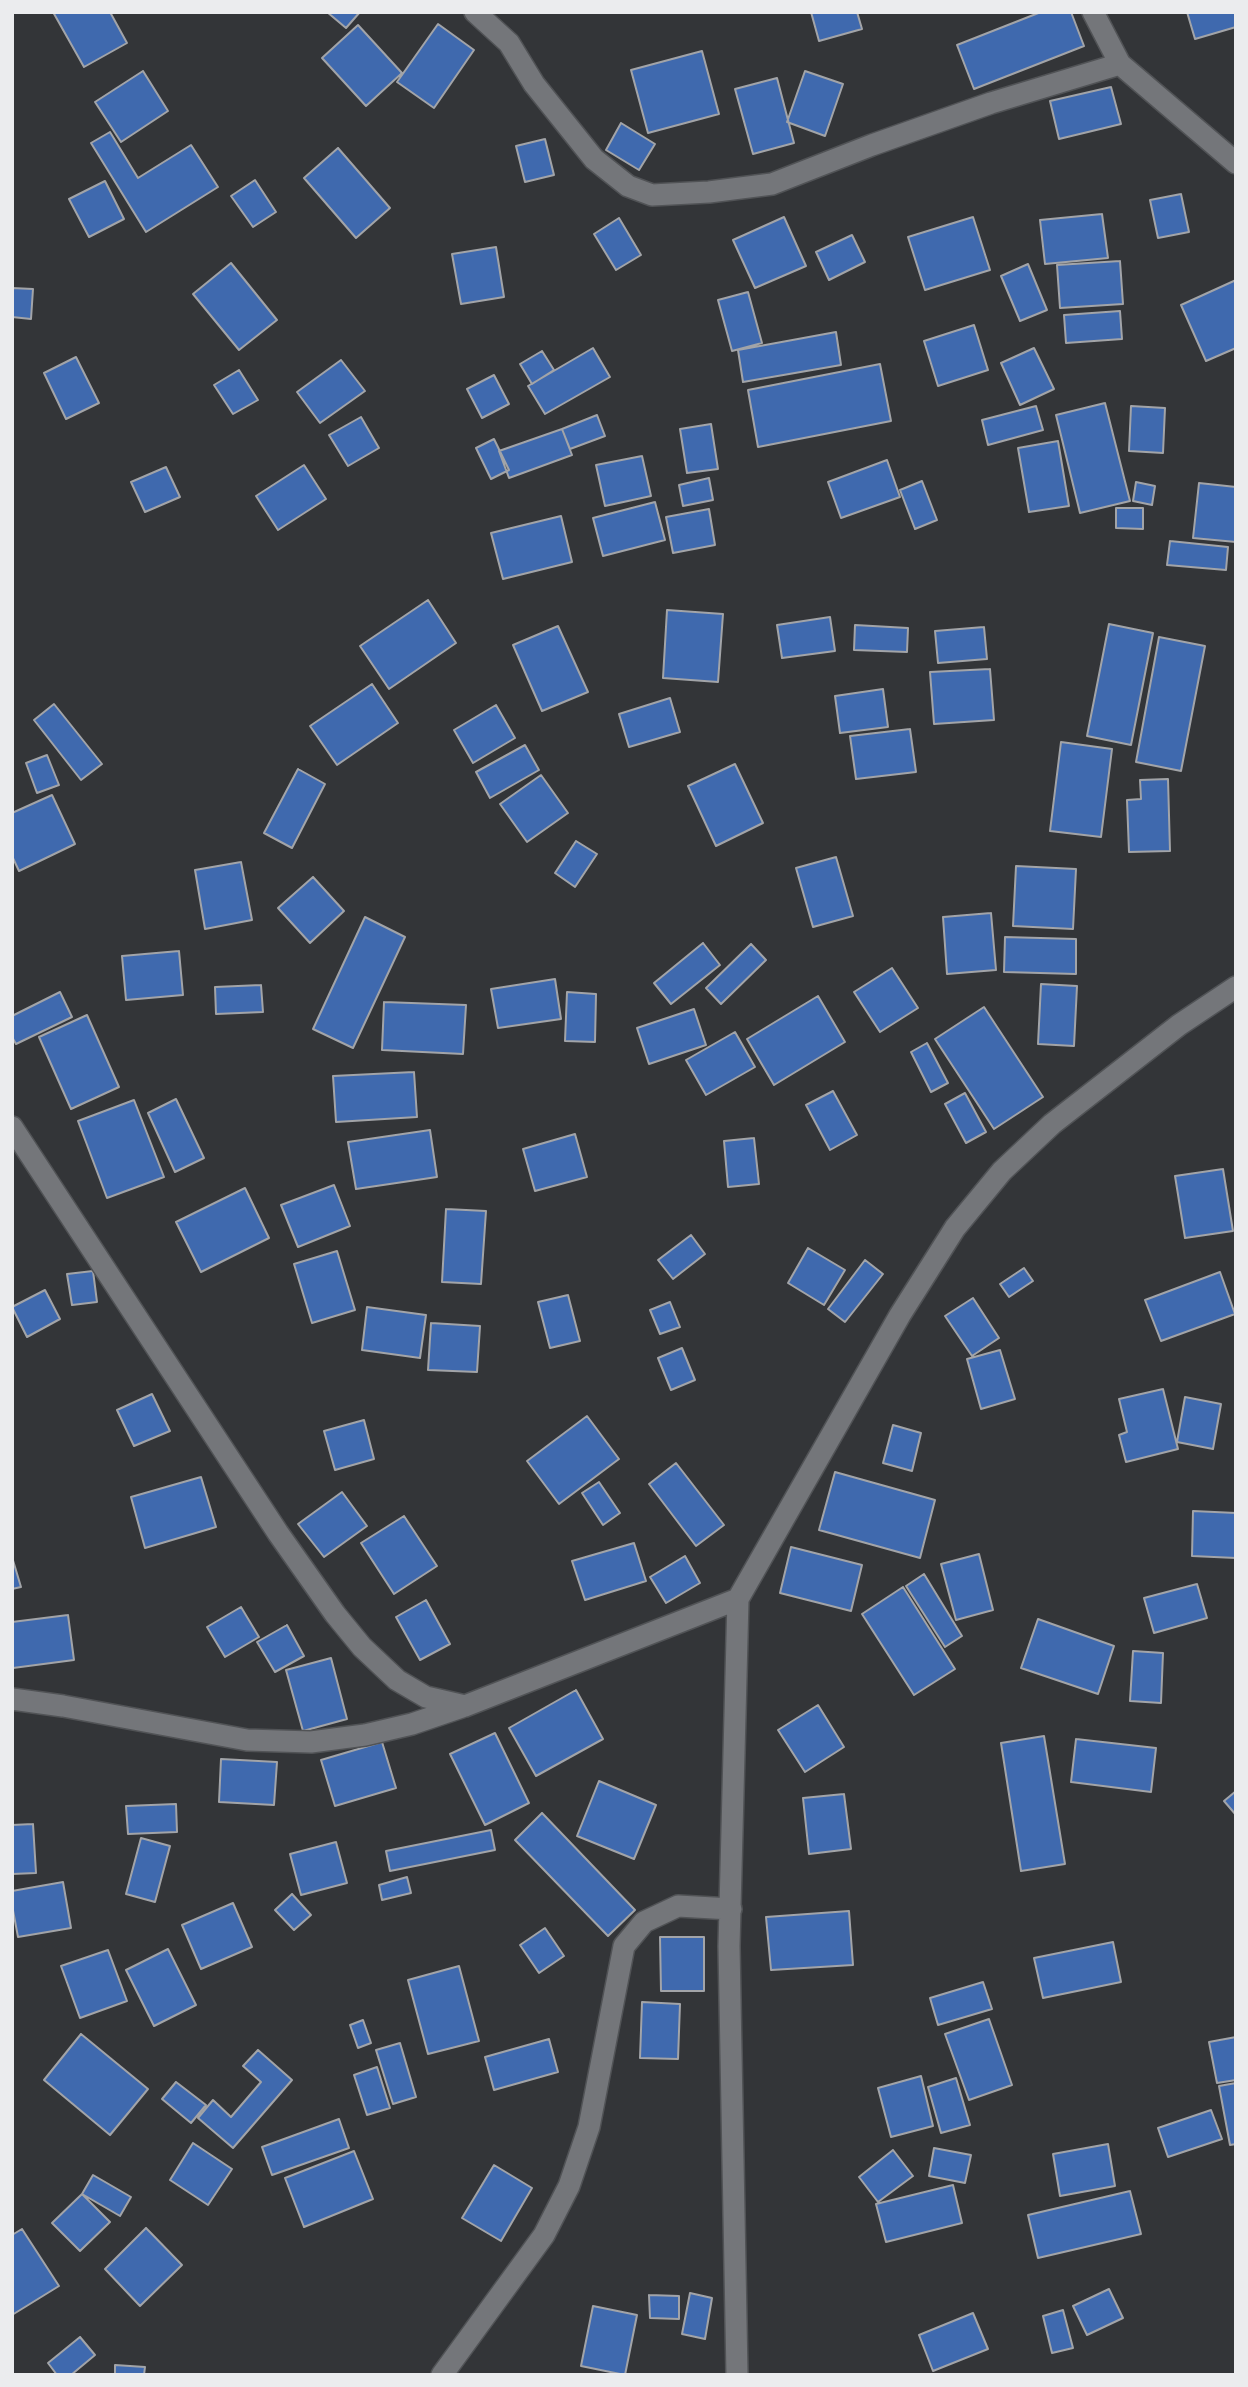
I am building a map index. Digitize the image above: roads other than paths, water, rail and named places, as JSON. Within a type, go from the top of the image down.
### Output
[{"type":"street","points":[[475,12],[509,43],[534,84],[594,159],[628,186],[652,195],[709,192],[772,184],[991,103],[1120,64]]},
{"type":"street","points":[[1093,12],[1120,64],[1236,163]]},
{"type":"street","points":[[737,2375],[731,1909],[738,1599],[900,1315],[955,1228],[1002,1171],[1052,1124],[1180,1026],[1236,987]]},
{"type":"street","points":[[12,1127],[278,1533],[335,1614],[362,1647],[397,1680],[426,1697],[465,1706]]},
{"type":"street","points":[[12,1699],[247,1740],[311,1742],[365,1735],[412,1724],[465,1706],[738,1599]]},
{"type":"street","points":[[442,2375],[544,2235],[569,2186],[589,2127],[624,1946],[644,1922],[678,1906],[731,1909]]}]
